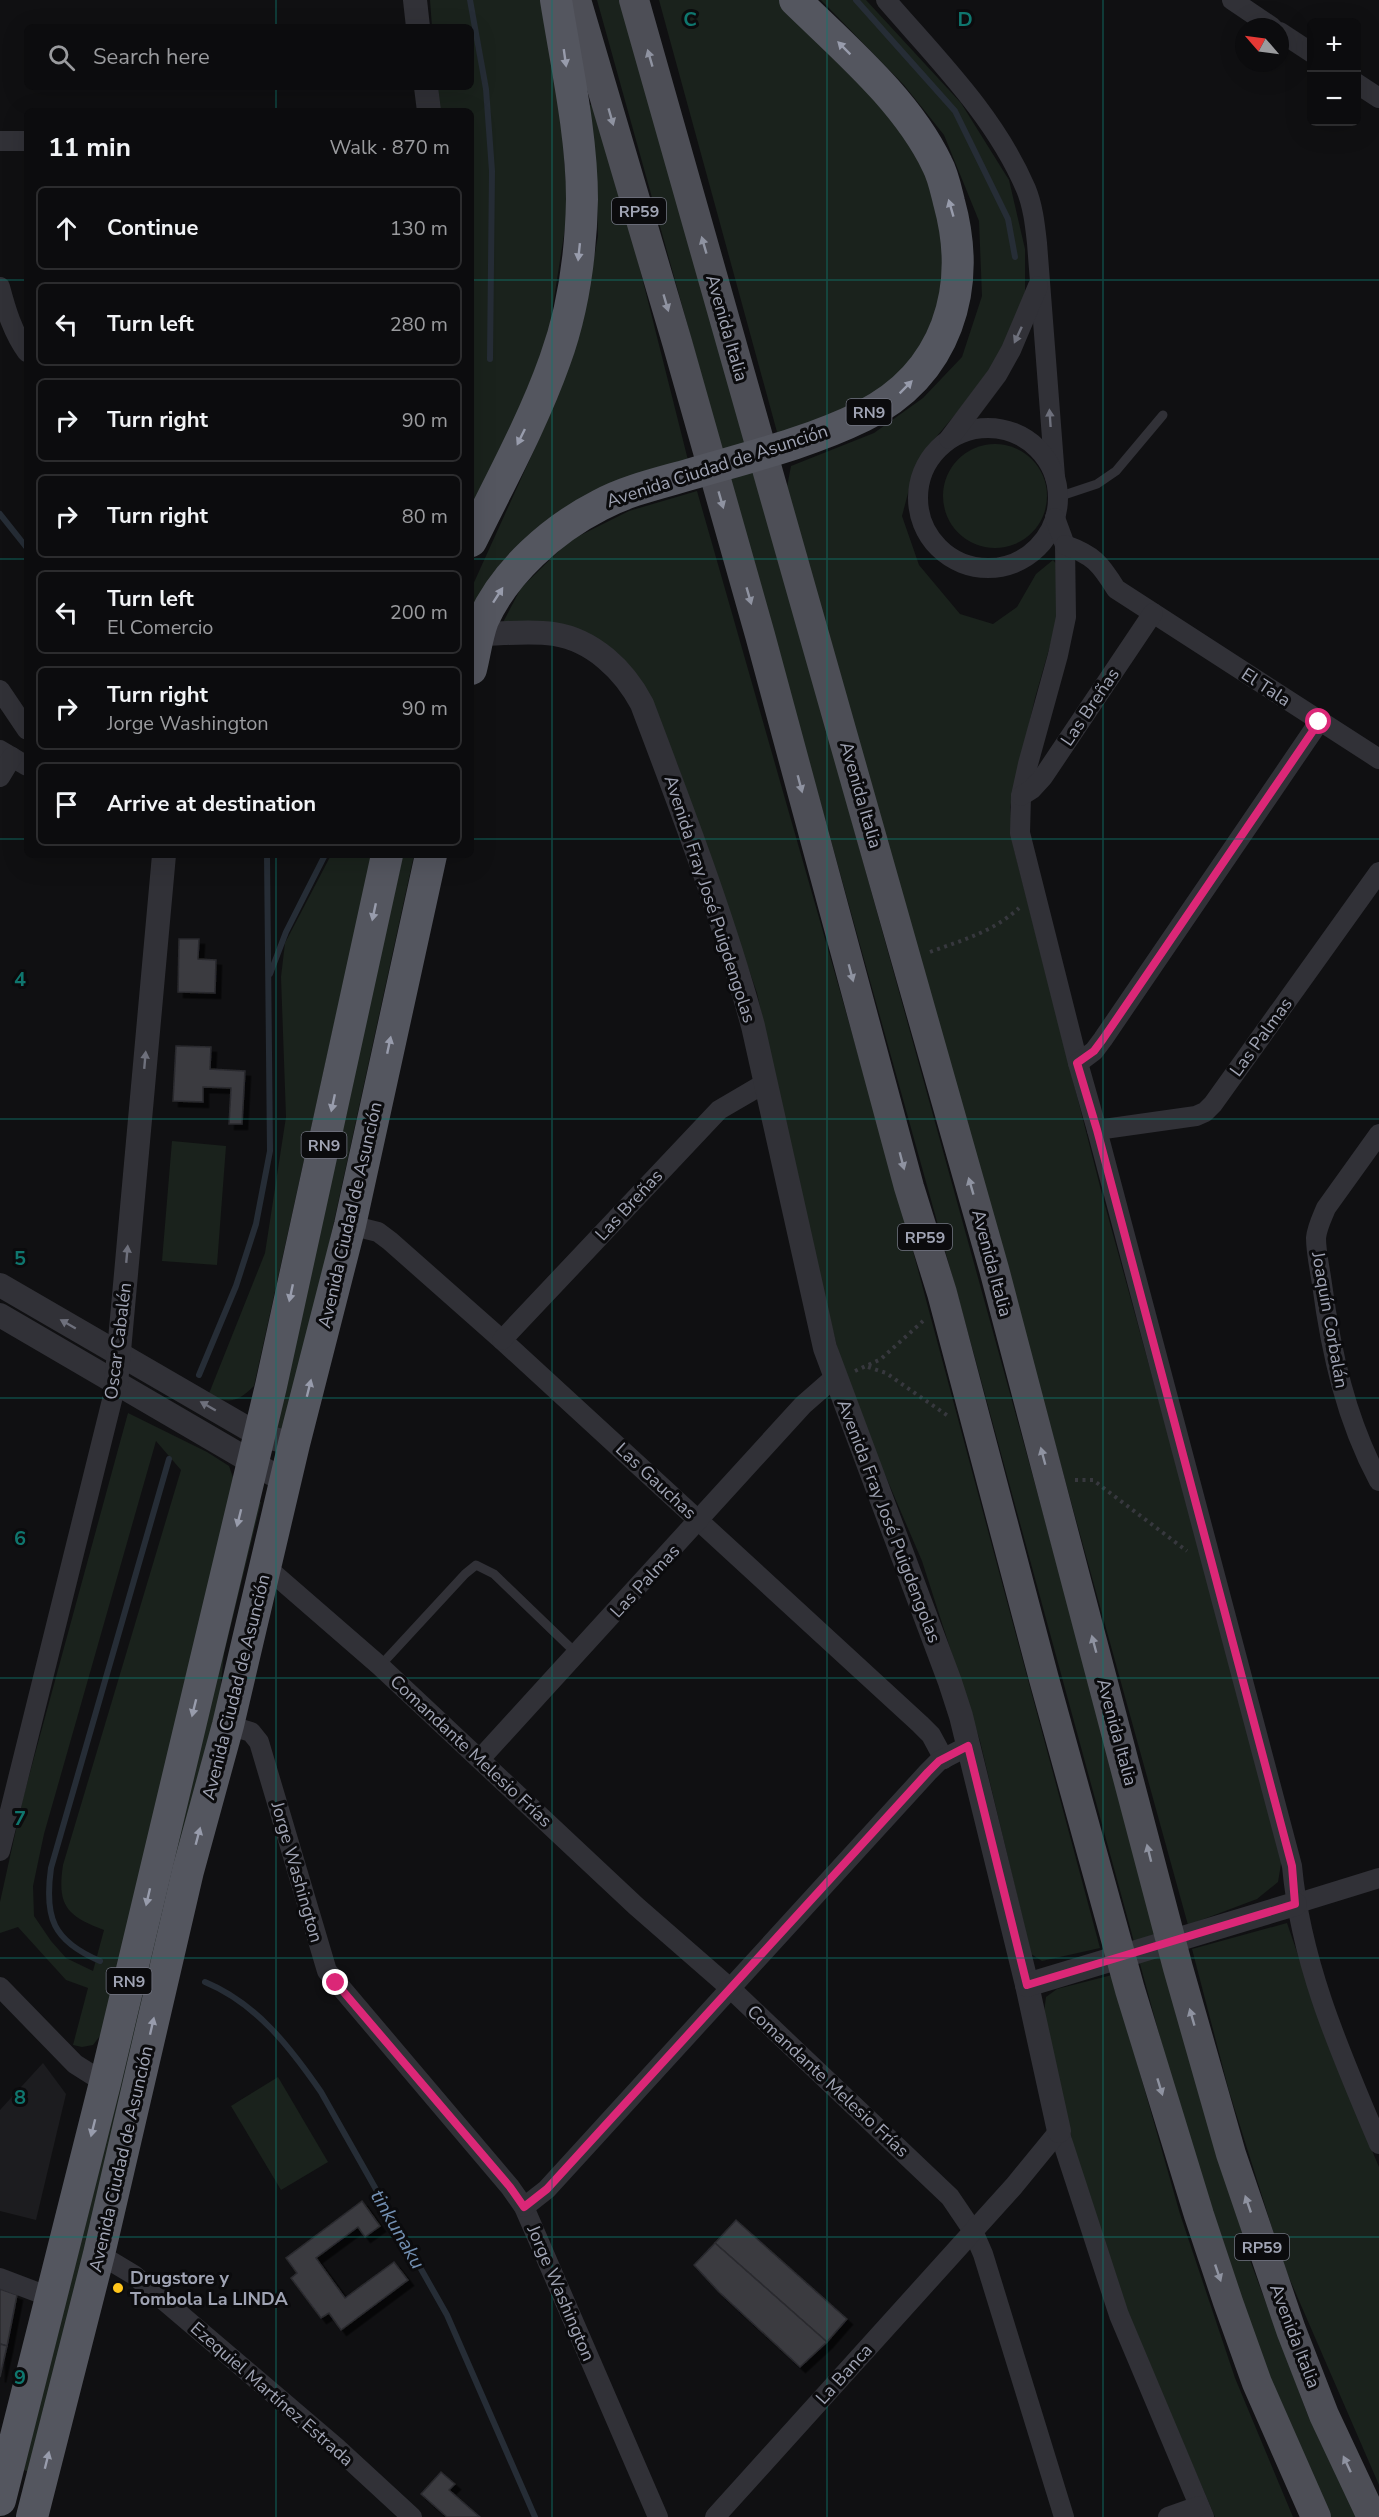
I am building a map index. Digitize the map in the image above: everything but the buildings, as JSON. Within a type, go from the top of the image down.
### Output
[{"type":"highway","points":[[474,535],[555,360],[572,297],[580,252],[582,196],[576,136],[556,0]]},
{"type":"highway","name":"Avenida Ciudad de Asunción","points":[[474,656],[483,620],[498,594],[525,560],[557,533],[599,506],[631,491],[799,443],[863,416],[898,394],[910,382],[930,359],[944,335],[955,301],[958,255],[954,221],[937,164],[903,111],[795,0]]},
{"type":"highway","name":"Avenida Ciudad de Asunción","points":[[0,2499],[105,2083],[256,1448],[386,858]]},
{"type":"highway","name":"Avenida Ciudad de Asunción","points":[[32,2517],[99,2254],[188,1871],[228,1725],[294,1444],[350,1225],[430,858]]},
{"type":"main road","name":"RP59","points":[[576,0],[733,540],[909,1187],[942,1293],[1041,1668],[1130,1990],[1199,2216],[1228,2302],[1257,2383],[1316,2517]]},
{"type":"main road","name":"Avenida Italia","points":[[633,0],[994,1269],[1178,1968],[1231,2154],[1287,2320],[1324,2415],[1372,2517]]},
{"type":"street","points":[[415,0],[418,24]]},
{"type":"street","points":[[886,0],[974,102],[1004,143],[1027,190],[1034,213],[1040,281],[1055,477],[1058,497],[1055,518],[1046,536],[1033,552],[1015,563],[995,568],[975,567],[956,561],[939,549],[926,532],[919,513],[918,492],[923,472],[933,454],[948,440],[1006,358],[1022,327],[1040,281]]},
{"type":"street","points":[[1232,0],[1259,18]]},
{"type":"street","points":[[1289,38],[1307,50]]},
{"type":"street","points":[[1361,86],[1379,98]]},
{"type":"street","points":[[426,90],[429,108]]},
{"type":"street","points":[[0,141],[24,141]]},
{"type":"street","points":[[0,287],[7,314],[24,344]]},
{"type":"street","points":[[948,440],[965,432],[982,428],[1001,429],[1018,435],[1034,445],[1046,458],[1055,477]]},
{"type":"street","points":[[1055,518],[1065,545],[1066,617],[1021,796],[1020,833],[1077,1063],[1097,1130],[1292,1866],[1295,1904],[1303,1940],[1331,2029],[1379,2144]]},
{"type":"street","name":"El Tala","points":[[1065,545],[1086,553],[1100,564],[1116,589],[1379,759]]},
{"type":"street","name":"Las Breñas","points":[[1021,796],[1032,789],[1043,777],[1153,613]]},
{"type":"street","name":"Avenida Fray José Puigdengolas","points":[[479,634],[553,634],[579,641],[600,653],[632,686],[642,704],[701,861],[741,982],[825,1347],[950,1682],[1027,1985],[1059,2131],[1119,2315],[1201,2512]]},
{"type":"street","points":[[0,690],[24,726]]},
{"type":"street","points":[[1077,1063],[1094,1051],[1103,1039],[1319,722]]},
{"type":"street","points":[[0,777],[13,758]]},
{"type":"street","name":"Oscar Cabalén","points":[[0,1851],[116,1384],[164,858]]},
{"type":"street","name":"Las Palmas","points":[[1097,1130],[1196,1116],[1205,1112],[1379,872]]},
{"type":"street","name":"Las Breñas","points":[[502,1340],[719,1110],[765,1083]]},
{"type":"street","name":"Joaquín Corbalán","points":[[1379,1134],[1326,1208],[1316,1239],[1326,1314],[1344,1396],[1362,1448],[1379,1480]]},
{"type":"street","name":"Las Gauchas","points":[[350,1225],[378,1232],[390,1241],[502,1340],[920,1724],[931,1735],[944,1759]]},
{"type":"street","points":[[0,1285],[118,1354],[256,1448],[286,1482]]},
{"type":"street","points":[[0,1315],[116,1384],[256,1448],[294,1444]]},
{"type":"street","name":"Las Palmas","points":[[480,1759],[803,1405],[835,1377]]},
{"type":"street","name":"Comandante Melesio Frías","points":[[266,1567],[380,1666],[636,1906],[730,1988],[950,2197],[973,2231],[983,2254],[1064,2517]]},
{"type":"street","name":"Jorge Washington","points":[[228,1725],[251,1732],[259,1743],[327,1971],[510,2187],[524,2207],[658,2517]]},
{"type":"street","points":[[524,2207],[547,2189],[928,1772],[944,1759],[968,1746]]},
{"type":"street","points":[[1027,1985],[1379,1878]]},
{"type":"street","points":[[0,1987],[75,2064],[105,2083]]},
{"type":"street","name":"La Banca","points":[[715,2517],[973,2231],[1059,2131]]},
{"type":"street","name":"Ezequiel Martínez Estrada","points":[[99,2254],[134,2275],[336,2447],[412,2517]]},
{"type":"street","points":[[0,2278],[50,2297]]},
{"type":"street","points":[[1168,2517],[1201,2512]]},
{"type":"lane","points":[[1058,497],[1097,484],[1116,471],[1163,415]]},
{"type":"lane","points":[[380,1666],[476,1565],[494,1574],[578,1654]]},
{"type":"path","points":[[908,961],[990,930],[1004,922],[1035,894]]},
{"type":"path","points":[[835,1377],[881,1359],[924,1319],[942,1293]]},
{"type":"path","points":[[867,1366],[886,1374],[926,1399],[981,1441]]},
{"type":"path","points":[[1050,1481],[1093,1480],[1214,1572]]},
{"type":"shaded area","points":[[430,0],[543,0],[560,105],[568,209],[548,337],[474,520],[474,108],[440,108],[438,90],[474,90],[474,24],[432,24]]},
{"type":"shaded area","points":[[597,0],[625,0],[1186,2039],[1251,2263],[1307,2413],[1357,2517],[1327,2517],[1278,2410],[1204,2199],[975,1358]]},
{"type":"shaded area","points":[[659,0],[780,0],[872,90],[924,160],[952,275],[904,383],[780,443]]},
{"type":"shaded area","points":[[821,0],[866,0],[961,103],[1009,180],[1025,249],[1025,292],[1006,346],[970,397],[926,449],[913,474],[902,516],[919,565],[960,614],[993,624],[1017,607],[1036,574],[1053,560],[1059,567],[1058,618],[1035,698],[1010,807],[1014,849],[1103,1198],[1283,1852],[1278,1882],[1257,1899],[1188,1925],[957,1089],[787,487],[791,466],[874,433],[923,398],[962,357],[982,296],[979,221],[944,135],[904,85]]},
{"type":"shaded area","points":[[594,102],[613,162],[691,472],[589,508],[474,636],[474,582],[549,417],[583,321],[598,236],[596,174],[588,107]]},
{"type":"shaded area","points":[[995,444],[1015,448],[1032,459],[1043,476],[1047,496],[1043,516],[1032,533],[1015,544],[995,548],[975,544],[958,533],[947,516],[943,496],[947,476],[958,459],[975,448]]},
{"type":"shaded area","points":[[697,491],[892,1173],[1100,1948],[1042,1961],[1031,1954],[980,1741],[922,1561],[847,1386],[817,1268],[757,993],[677,763],[604,644],[499,630],[521,588],[569,541],[629,511]]},
{"type":"shaded area","points":[[329,858],[374,858],[343,984],[254,1386],[243,1396],[233,1400],[222,1400],[208,1396],[265,1253],[286,1117],[281,977],[285,943]]},
{"type":"shaded area","points":[[402,858],[413,858],[288,1432],[274,1430]]},
{"type":"shaded area","points":[[172,1141],[226,1146],[217,1265],[162,1261]]},
{"type":"shaded area","points":[[128,1413],[207,1452],[229,1466],[235,1483],[103,2032],[93,2045],[82,2047],[73,2045],[88,1988],[66,1980],[18,1927],[0,1933],[0,1902],[23,1798]],"holes":[[[156,1441],[181,1470],[63,1865],[62,1890],[67,1907],[81,1920],[104,1930],[93,1971],[66,1958],[51,1941],[34,1916],[33,1886],[44,1834]]]},
{"type":"shaded area","points":[[256,1501],[261,1502],[224,1654],[218,1711],[30,2472],[23,2470]]},
{"type":"shaded area","points":[[1287,1923],[1334,2060],[1379,2167],[1379,2485],[1284,2266],[1229,2091],[1192,1949]]},
{"type":"shaded area","points":[[1112,1975],[1180,2214],[1235,2378],[1293,2517],[1215,2517],[1123,2304],[1083,2190],[1044,2013],[1046,1997],[1057,1989]]},
{"type":"shaded area","points":[[43,2063],[66,2094],[36,2220],[0,2211],[0,2110]]},
{"type":"shaded area","points":[[278,2077],[328,2162],[281,2190],[231,2106]]},
{"type":"waterway","points":[[470,0],[486,89],[492,171],[490,359]]},
{"type":"waterway","points":[[856,0],[955,111],[1008,219],[1015,257]]},
{"type":"waterway","points":[[0,514],[24,544]]},
{"type":"waterway","points":[[199,1375],[236,1286],[256,1224],[270,1151],[267,858]]},
{"type":"waterway","points":[[270,974],[286,932],[323,858]]},
{"type":"waterway","points":[[100,1961],[72,1945],[55,1926],[49,1901],[51,1868],[169,1459]]},
{"type":"waterway","name":"tinkunaku","points":[[205,1982],[223,1991],[256,2014],[284,2043],[321,2092],[447,2315],[535,2517]]},
{"type":"place","name":"Drugstore y Tombola La LINDA","points":[[118,2288]]},
{"type":"route","points":[[336,1983],[510,2187],[524,2207],[547,2189],[928,1772],[939,1761],[968,1746],[1027,1985],[1295,1904],[1292,1866],[1097,1130],[1077,1063],[1094,1051],[1103,1039],[1319,722]]}]
